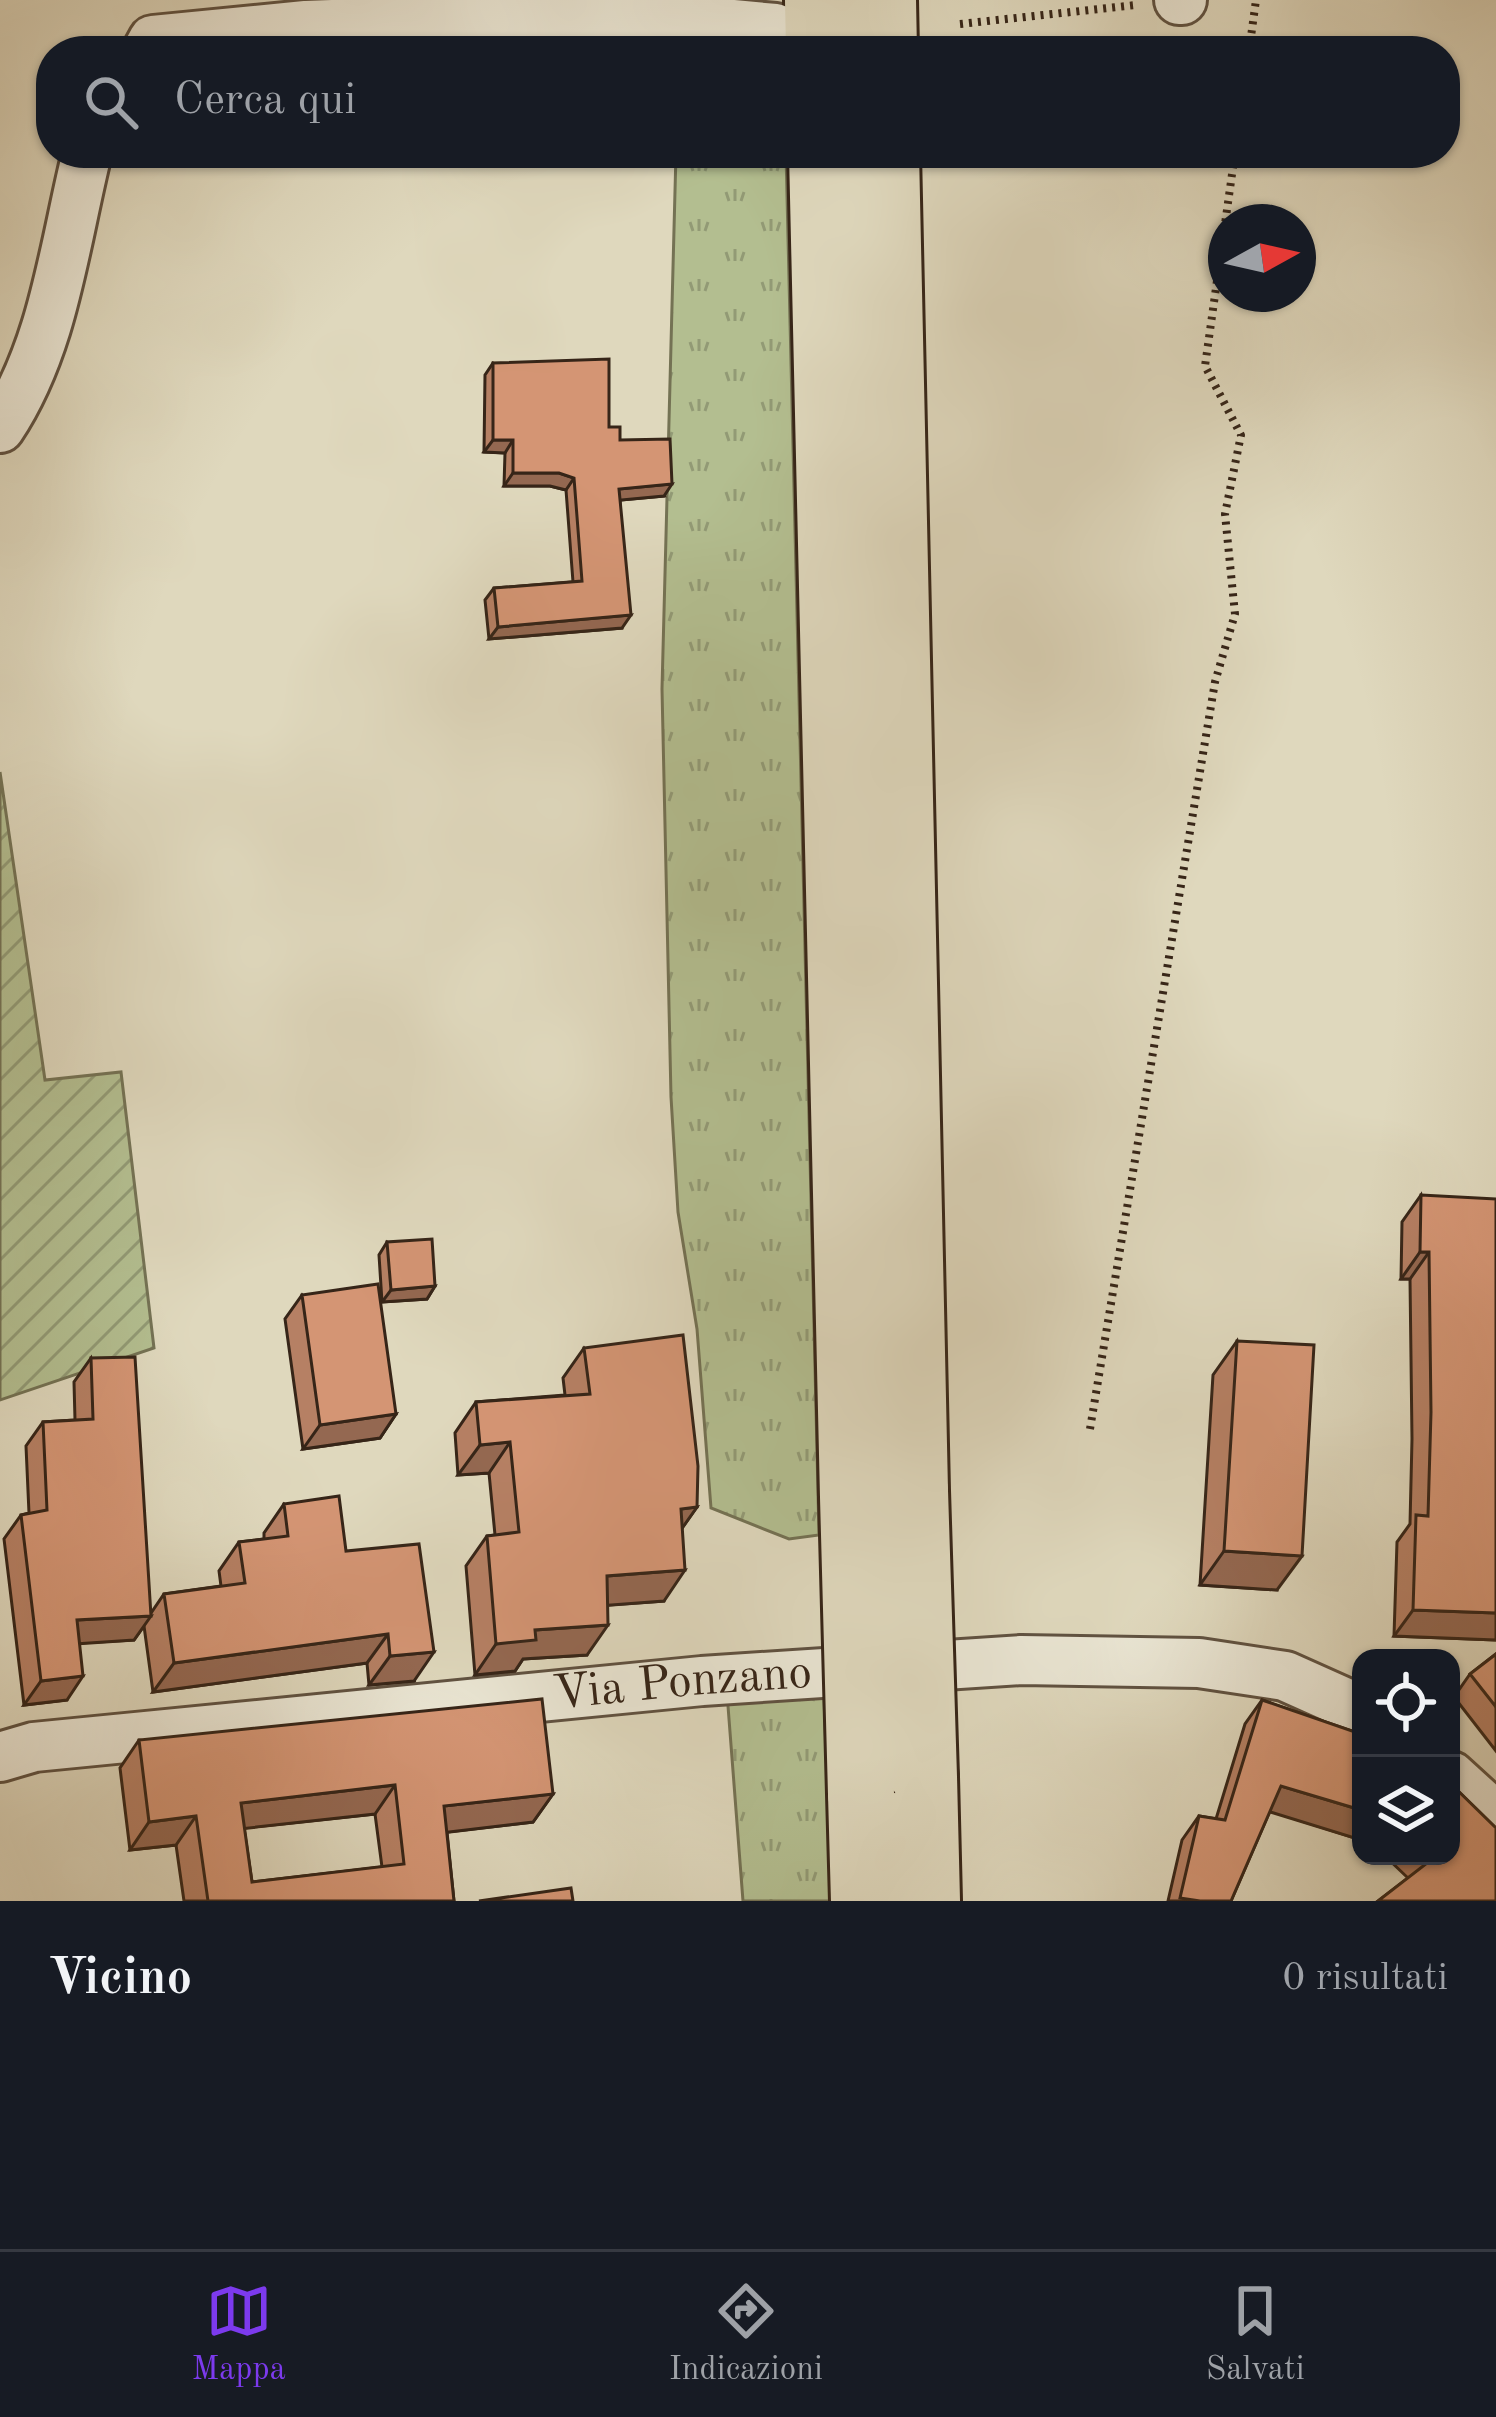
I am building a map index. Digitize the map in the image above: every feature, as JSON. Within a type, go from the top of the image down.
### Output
[{"type":"highway","points":[[883,0],[884,36]]},
{"type":"highway","points":[[822,168],[884,1494],[924,1778],[927,1901]]},
{"type":"highway","points":[[864,1901],[861,1794],[884,1494],[886,168]]},
{"type":"street","points":[[149,30],[619,13],[804,26]]},
{"type":"street","points":[[0,428],[19,399],[52,311],[84,168]]},
{"type":"street","name":"Via Ponzano","points":[[0,1757],[34,1748],[702,1682],[1021,1660],[1199,1663],[1285,1676],[1352,1706]]},
{"type":"street","points":[[1460,1784],[1496,1817]]},
{"type":"path","points":[[960,24],[1180,0]]},
{"type":"path","points":[[1251,36],[1256,0]]},
{"type":"path","points":[[1090,1429],[1215,682],[1235,614],[1226,514],[1241,435],[1205,366],[1233,168]]},
{"type":"green space","points":[[619,13],[675,36],[333,36]]},
{"type":"green space","points":[[676,168],[786,168],[819,1535],[789,1539],[711,1508],[697,1329],[678,1212],[671,1097],[662,689]]},
{"type":"green space","points":[[0,772],[45,1080],[121,1072],[154,1348],[0,1400]]},
{"type":"green space","points":[[823,1673],[832,1901],[743,1901],[726,1680]]},
{"type":"building","points":[[609,359],[609,427],[620,427],[620,440],[670,439],[672,484],[619,489],[631,615],[498,627],[494,588],[582,581],[574,478],[559,473],[513,473],[513,440],[493,440],[493,363]]},
{"type":"building","points":[[1421,1195],[1496,1199],[1496,1613],[1413,1610],[1416,1515],[1428,1516],[1431,1412],[1429,1252],[1420,1252]]},
{"type":"building","points":[[432,1239],[435,1286],[391,1290],[387,1242]]},
{"type":"building","points":[[378,1284],[396,1414],[320,1425],[302,1295]]},
{"type":"building","points":[[683,1335],[698,1466],[697,1507],[681,1509],[685,1570],[607,1576],[608,1625],[535,1630],[536,1640],[496,1644],[487,1536],[519,1532],[510,1442],[480,1445],[476,1402],[590,1394],[584,1348]]},
{"type":"building","points":[[1237,1341],[1314,1345],[1302,1556],[1224,1551]]},
{"type":"building","points":[[135,1357],[151,1616],[77,1620],[83,1676],[41,1681],[21,1515],[47,1510],[43,1422],[93,1419],[91,1358]]},
{"type":"building","points":[[339,1496],[346,1551],[419,1544],[434,1652],[390,1656],[388,1634],[174,1663],[164,1594],[245,1583],[239,1542],[288,1536],[284,1504]]},
{"type":"building","points":[[1496,1654],[1496,1707],[1470,1674]]},
{"type":"building","points":[[542,1699],[553,1794],[444,1806],[454,1901],[208,1901],[196,1816],[149,1822],[139,1740]],"holes":[[[395,1785],[404,1864],[252,1882],[241,1803]]]},
{"type":"building","points":[[1262,1700],[1352,1731],[1352,1807],[1281,1786],[1231,1901],[1180,1898],[1199,1816],[1225,1820]]},
{"type":"building","points":[[1460,1793],[1496,1828],[1496,1901],[1378,1901],[1425,1865],[1460,1865]]},
{"type":"building","points":[[571,1888],[573,1901],[479,1901]]}]
